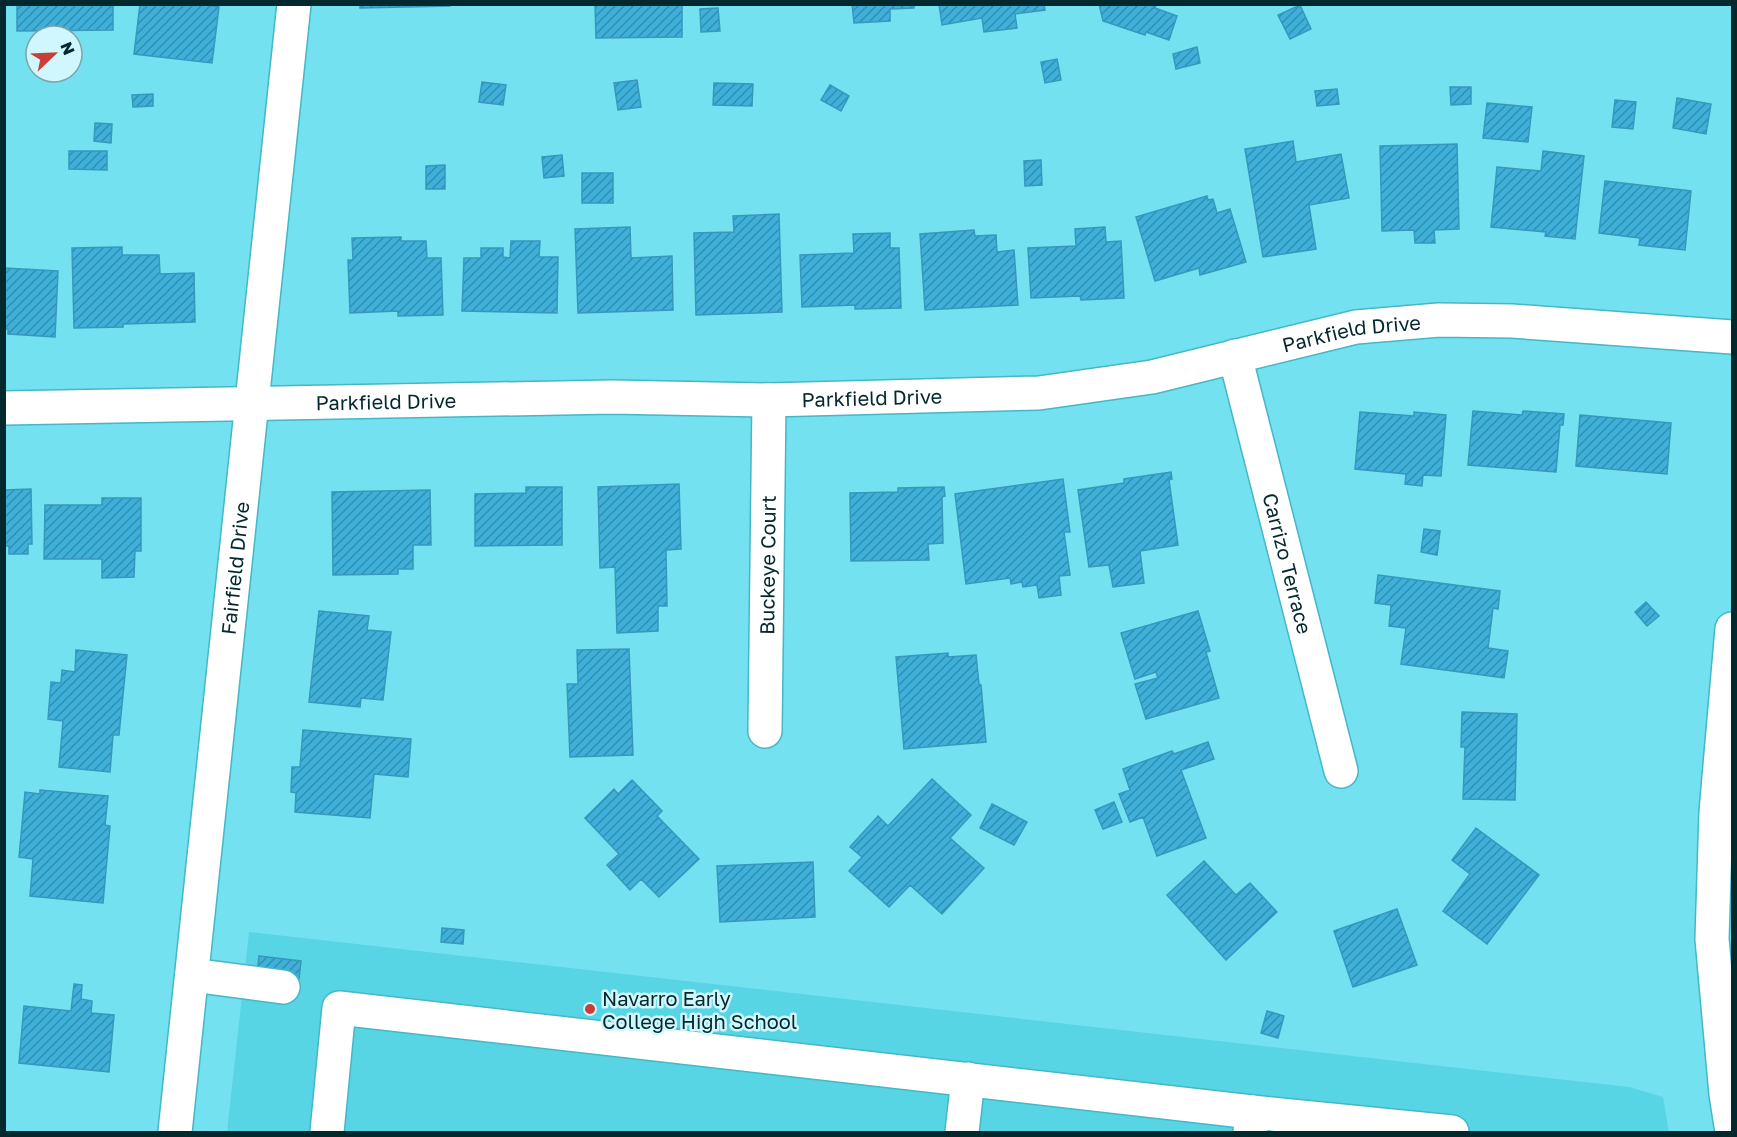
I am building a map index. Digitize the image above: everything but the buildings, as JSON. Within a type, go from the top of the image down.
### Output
[{"type":"street","name":"Fairfield Drive","points":[[175,1132],[294,4]]},
{"type":"street","name":"Parkfield Drive","points":[[4,408],[612,397],[769,400],[1039,393],[1152,377],[1356,327],[1439,320],[1512,321],[1732,337]]},
{"type":"street","name":"Carrizo Terrace","points":[[1235,356],[1341,771]]},
{"type":"street","name":"Buckeye Court","points":[[765,731],[769,400]]},
{"type":"street","points":[[1732,629],[1716,812],[1712,939],[1726,1094],[1732,1132]]},
{"type":"street","points":[[192,975],[283,987]]},
{"type":"street","points":[[327,1132],[339,1008],[969,1079],[1251,1122],[1452,1132]]},
{"type":"street","points":[[962,1132],[969,1079]]},
{"type":"shaded area","name":"Navarro Early College High School","points":[[249,932],[1629,1087],[1663,1097],[1669,1132],[227,1132]]},
{"type":"place","name":"Navarro Early College High School","points":[[590,1009]]}]
